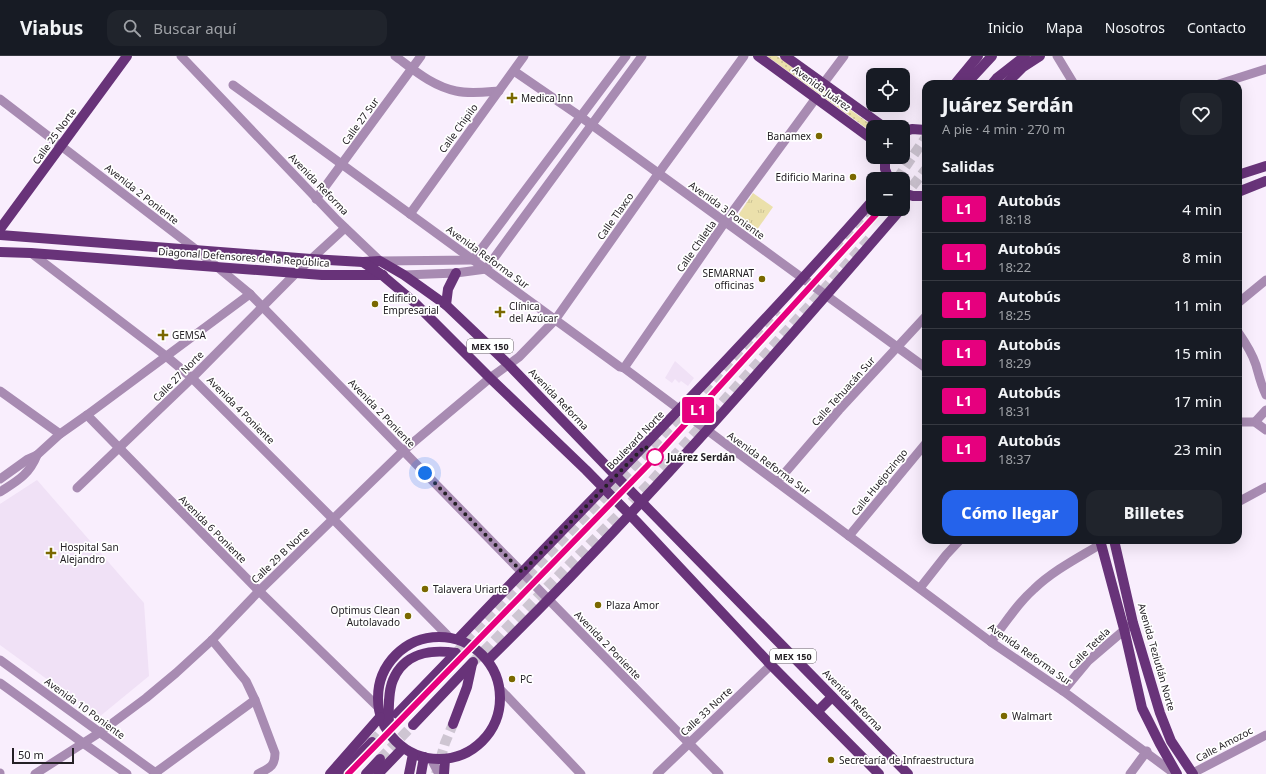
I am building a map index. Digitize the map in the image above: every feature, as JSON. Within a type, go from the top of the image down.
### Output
[{"type":"main road","name":"Calle 25 Norte","points":[[1,224],[62,145],[127,56]]},
{"type":"main road","name":"Avenida Juárez","points":[[758,56],[866,135]]},
{"type":"main road","name":"Avenida Juárez","points":[[785,56],[874,120]]},
{"type":"main road","points":[[958,80],[978,56]]},
{"type":"main road","points":[[970,80],[992,56]]},
{"type":"main road","points":[[995,80],[1025,56]]},
{"type":"main road","points":[[1010,80],[1023,67],[1040,56]]},
{"type":"main road","points":[[910,130],[922,126]]},
{"type":"main road","points":[[1242,174],[1266,166]]},
{"type":"main road","points":[[1242,190],[1266,181]]},
{"type":"main road","points":[[910,195],[922,196]]},
{"type":"main road","name":"Boulevard Norte","points":[[453,638],[522,572],[616,476],[804,278],[866,208]]},
{"type":"main road","points":[[488,660],[549,600],[630,514],[827,295],[895,216]]},
{"type":"main road","name":"Avenida 4 Poniente","points":[[1,224],[17,236],[31,253]]},
{"type":"main road","name":"Diagonal Defensores de la República","points":[[0,235],[311,259],[363,262],[380,261]]},
{"type":"main road","name":"Diagonal Defensores de la República","points":[[2,250],[322,275],[404,275]]},
{"type":"main road","name":"Avenida Reforma","points":[[380,261],[404,275],[446,305],[509,365],[908,774]]},
{"type":"main road","name":"MEX 150","points":[[363,262],[382,275],[414,302],[604,488],[771,665],[879,774]]},
{"type":"main road","points":[[446,305],[448,289],[456,273]]},
{"type":"main road","points":[[1101,544],[1124,629],[1142,708],[1176,774]]},
{"type":"main road","name":"Avenida Teziutlán Norte","points":[[1115,544],[1133,623],[1160,713],[1170,741],[1193,774]]},
{"type":"main road","points":[[430,637],[453,638],[469,644],[480,651],[488,660],[496,674],[500,688],[500,705],[496,721],[488,736],[476,747],[461,755],[445,759],[427,758],[413,754],[403,748],[389,734],[380,717],[377,706],[378,686],[384,669],[396,653],[411,642],[417,640],[430,637]]},
{"type":"main road","points":[[389,734],[390,693],[393,680],[401,666],[412,657],[427,652],[443,651],[456,653],[397,714]]},
{"type":"main road","points":[[412,725],[473,663],[467,687],[453,724]]},
{"type":"main road","points":[[818,711],[832,697]]},
{"type":"main road","points":[[330,774],[380,717]]},
{"type":"main road","points":[[341,774],[372,742]]},
{"type":"main road","points":[[378,774],[403,748]]},
{"type":"main road","points":[[409,774],[413,754]]},
{"type":"main road","points":[[421,774],[427,758]]},
{"type":"main road","points":[[366,774],[380,759]]},
{"type":"main road","points":[[444,774],[445,759]]},
{"type":"street","name":"Avenida Reforma","points":[[181,56],[316,199],[380,261]]},
{"type":"street","points":[[395,56],[428,80],[456,92],[469,93],[499,91]]},
{"type":"street","name":"Calle 27 Sur","points":[[316,199],[421,56]]},
{"type":"street","name":"Calle Chipilo","points":[[410,214],[524,56]]},
{"type":"street","points":[[473,260],[626,56]]},
{"type":"street","points":[[486,269],[642,56]]},
{"type":"street","name":"Calle Tlaxco","points":[[490,378],[509,365],[555,320],[658,174],[744,56]]},
{"type":"street","points":[[823,84],[844,56]]},
{"type":"street","points":[[1057,56],[1072,80]]},
{"type":"street","points":[[1232,80],[1266,69]]},
{"type":"street","name":"Avenida 3 Poniente","points":[[514,71],[581,117],[922,365]]},
{"type":"street","name":"Avenida Reforma Sur","points":[[233,84],[555,320],[620,367],[624,368],[706,431],[992,642],[1063,691],[1176,774]]},
{"type":"street","name":"Calle Chiletla","points":[[624,368],[726,222],[816,98]]},
{"type":"street","name":"Avenida 2 Poniente","points":[[0,99],[62,145],[198,251],[250,294],[719,774]]},
{"type":"street","name":"Calle 27 Norte","points":[[77,488],[192,378],[296,273],[345,228]]},
{"type":"street","name":"Avenida 4 Poniente","points":[[31,253],[166,356],[192,378],[453,638]]},
{"type":"street","name":"Diagonal Defensores de la República","points":[[380,261],[473,260]]},
{"type":"street","name":"Diagonal Defensores de la República","points":[[404,275],[456,273],[486,269]]},
{"type":"street","points":[[1242,300],[1266,280]]},
{"type":"street","points":[[0,479],[28,459],[37,455],[60,434],[250,294]]},
{"type":"street","name":"Calle Tehuacán Sur","points":[[777,482],[839,410],[922,320]]},
{"type":"street","points":[[1242,337],[1247,344],[1266,395]]},
{"type":"street","name":"Calle 29 B Norte","points":[[35,774],[99,733],[146,698],[182,668],[403,451],[490,378]]},
{"type":"street","points":[[0,391],[60,434]]},
{"type":"street","points":[[1255,422],[1266,410]]},
{"type":"street","name":"Avenida 6 Poniente","points":[[87,415],[259,591],[377,706]]},
{"type":"street","points":[[1242,422],[1255,422],[1266,430]]},
{"type":"street","name":"Calle Huejotzingo","points":[[849,536],[922,448]]},
{"type":"street","points":[[0,492],[28,472],[37,455]]},
{"type":"street","points":[[1242,500],[1266,487]]},
{"type":"street","points":[[920,588],[956,544]]},
{"type":"street","points":[[992,642],[1011,614],[1034,589],[1057,570],[1097,544]]},
{"type":"street","name":"Calle Tetela","points":[[1063,691],[1088,661],[1124,629],[1133,623]]},
{"type":"street","points":[[212,640],[246,681],[255,700],[275,753],[275,760],[271,767],[258,774]]},
{"type":"street","name":"Avenida 10 Poniente","points":[[0,660],[156,774]]},
{"type":"street","name":"Calle 33 Norte","points":[[657,774],[771,665]]},
{"type":"street","points":[[0,683],[127,774]]},
{"type":"street","points":[[500,688],[581,774]]},
{"type":"street","points":[[156,774],[255,700]]},
{"type":"street","name":"Calle Amozoc","points":[[1193,774],[1266,735]]},
{"type":"street","points":[[1130,774],[1146,751]]},
{"type":"street","points":[[427,758],[439,774]]},
{"type":"shaded area","points":[[675,361],[694,378],[688,386],[681,381],[679,383],[675,379],[672,383],[665,378]]},
{"type":"shaded area","name":"Hospital San Alejandro","points":[[37,480],[144,603],[149,676],[99,717],[0,645],[0,504]]},
{"type":"green space","points":[[767,56],[777,56],[866,121],[866,128]]},
{"type":"green space","points":[[753,193],[773,207],[754,234],[735,220]]},
{"type":"tunnel","points":[[902,172],[922,143]]},
{"type":"tunnel","points":[[910,189],[922,174]]},
{"type":"tunnel","points":[[835,249],[866,216]]},
{"type":"tunnel","points":[[473,662],[648,485],[871,237]]},
{"type":"tunnel","points":[[456,653],[685,414],[779,311]]},
{"type":"tunnel","points":[[372,742],[393,719]]},
{"type":"tunnel","points":[[436,774],[445,743],[453,724]]},
{"type":"tunnel","points":[[380,759],[413,725]]},
{"type":"bus line","name":"L1","points":[[348,774],[647,466],[875,216]]},
{"type":"place","name":"Medica Inn","points":[[512,98]]},
{"type":"place","name":"Banamex","points":[[819,136]]},
{"type":"place","name":"Edificio Marina","points":[[853,177]]},
{"type":"place","name":"SEMARNAT officinas","points":[[762,279]]},
{"type":"place","name":"Edificio Empresarial","points":[[375,304]]},
{"type":"place","name":"Clínica del Azúcar","points":[[500,312]]},
{"type":"place","name":"GEMSA","points":[[163,335]]},
{"type":"place","name":"Juárez Serdán","points":[[655,457]]},
{"type":"place","name":"Hospital San Alejandro","points":[[51,553]]},
{"type":"place","name":"Talavera Uriarte","points":[[425,589]]},
{"type":"place","name":"Plaza Amor","points":[[598,605]]},
{"type":"place","name":"Optimus Clean Autolavado","points":[[408,616]]},
{"type":"place","name":"PC","points":[[512,679]]},
{"type":"place","name":"Walmart","points":[[1004,716]]},
{"type":"place","name":"Secretaría de Infraestructura","points":[[831,760]]},
{"type":"route","points":[[425,473],[522,572],[645,446],[655,457]]}]
